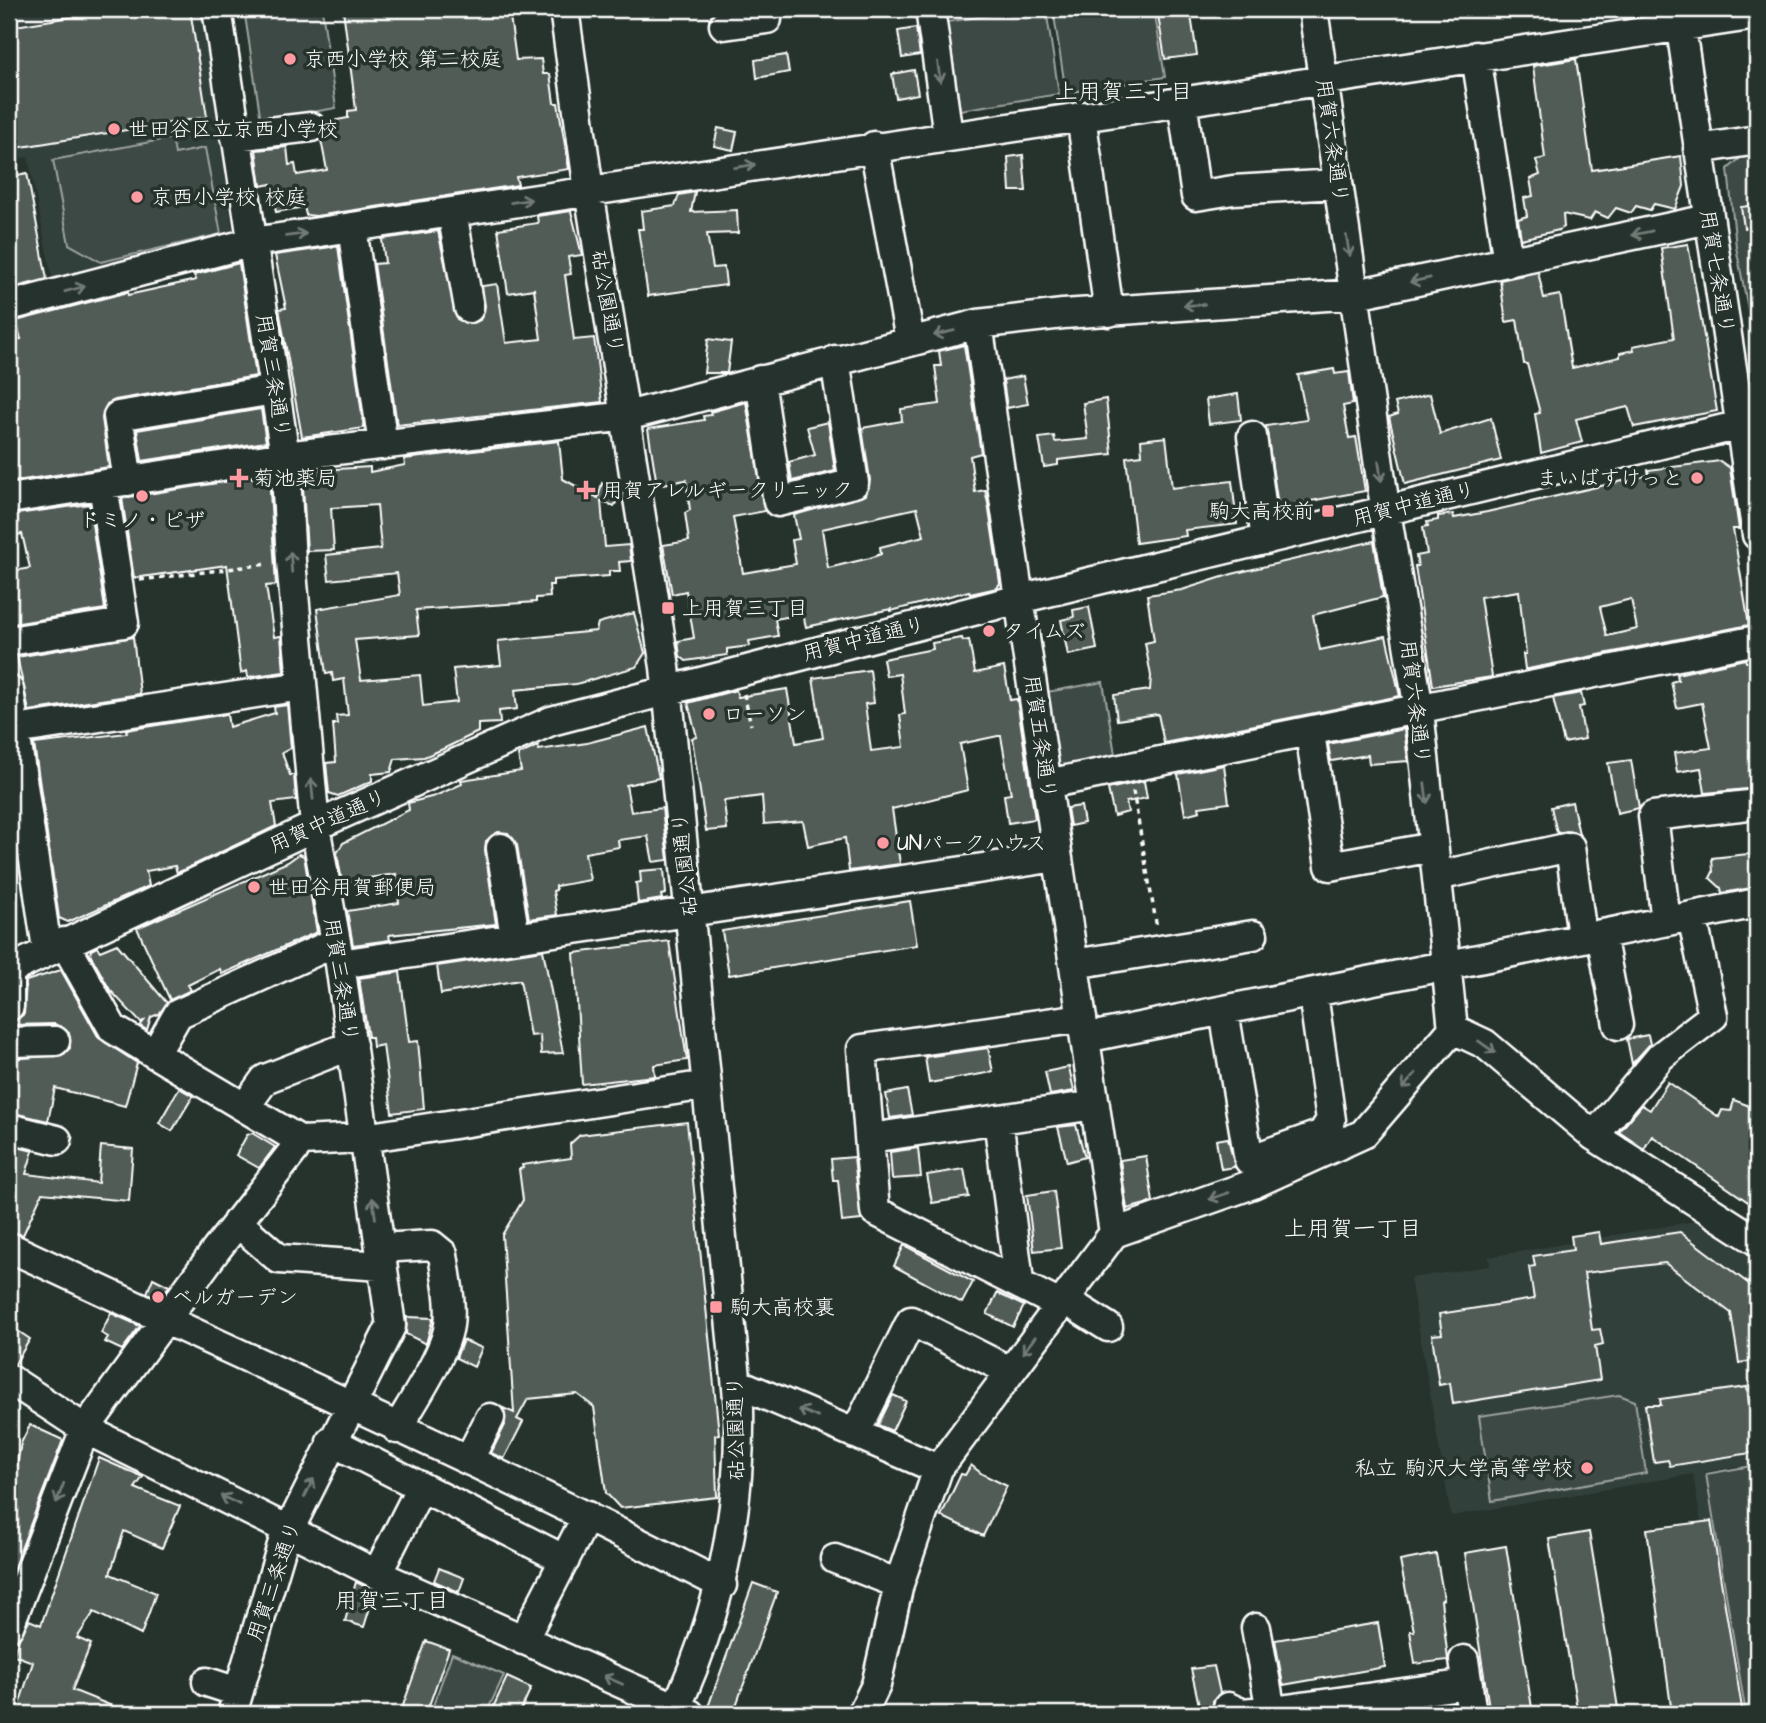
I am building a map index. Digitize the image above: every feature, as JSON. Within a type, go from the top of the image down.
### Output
[{"type":"street","name":"用賀三条通り","points":[[217,9],[285,456],[291,561],[315,826],[352,1045],[391,1326],[289,1528],[235,1703]]},
{"type":"street","name":"砧公園通り","points":[[564,9],[589,191],[627,416],[667,690],[737,1383],[737,1484],[722,1585],[679,1712]]},
{"type":"street","points":[[930,9],[948,135]]},
{"type":"street","name":"用賀六条通り","points":[[1313,9],[1386,510],[1419,710],[1453,1029]]},
{"type":"street","points":[[9,306],[253,242],[1476,56],[1679,18],[1757,15]]},
{"type":"street","name":"用賀七条通り","points":[[1679,18],[1709,219],[1749,423],[1757,535]]},
{"type":"street","points":[[1476,56],[1508,262]]},
{"type":"street","points":[[1182,101],[1196,196],[1233,190],[1338,184]]},
{"type":"street","points":[[1080,116],[1108,312]]},
{"type":"street","points":[[235,136],[311,127]]},
{"type":"street","points":[[1698,149],[1757,140]]},
{"type":"street","points":[[874,146],[910,340]]},
{"type":"street","points":[[452,212],[469,308]]},
{"type":"street","points":[[9,499],[285,456],[627,416],[978,324],[1356,294],[1709,219]]},
{"type":"street","points":[[352,227],[383,445]]},
{"type":"street","name":"用賀五条通り","points":[[978,324],[1114,1233]]},
{"type":"street","points":[[760,380],[778,502],[853,483],[835,360]]},
{"type":"street","points":[[9,641],[124,623],[118,583],[118,416],[274,390]]},
{"type":"street","name":"用賀中道通り","points":[[9,971],[56,946],[315,826],[551,721],[1019,599],[1749,423]]},
{"type":"street","points":[[1252,436],[1266,540]]},
{"type":"street","points":[[1047,784],[1310,733],[1757,640]]},
{"type":"street","points":[[12,723],[302,686]]},
{"type":"street","points":[[9,690],[12,723],[56,946],[113,1029],[301,1141],[365,1138],[707,1085]]},
{"type":"street","points":[[1310,733],[1331,866],[1433,848]]},
{"type":"street","points":[[1594,1136],[1661,1056],[1713,1016],[1679,919],[1653,816],[1757,804]]},
{"type":"street","points":[[1437,876],[1570,847],[1618,1025]]},
{"type":"street","points":[[501,848],[515,937]]},
{"type":"street","points":[[155,1054],[178,1014],[338,953],[515,937],[1057,857]]},
{"type":"street","points":[[1108,1327],[1063,1302],[875,1210],[862,1049],[1083,1028],[1224,1011],[1757,903]]},
{"type":"street","points":[[1074,964],[1254,935]]},
{"type":"street","points":[[9,971],[9,1006]]},
{"type":"street","points":[[1224,1011],[1248,1160],[1322,1134],[1331,1120],[1313,994]]},
{"type":"street","points":[[862,1714],[876,1685],[899,1584],[938,1469],[1114,1233],[1252,1184],[1363,1134],[1453,1029],[1485,1044],[1594,1136],[1757,1241]]},
{"type":"street","points":[[9,1042],[55,1041]]},
{"type":"street","points":[[245,1107],[264,1079],[352,1045]]},
{"type":"street","points":[[870,1138],[1095,1105]]},
{"type":"street","points":[[998,1119],[1019,1281]]},
{"type":"street","points":[[9,1128],[57,1139]]},
{"type":"street","points":[[9,1626],[85,1429],[237,1222],[301,1141]]},
{"type":"street","points":[[237,1222],[279,1259],[381,1257],[432,1245],[443,1254],[449,1328],[427,1378],[397,1429]]},
{"type":"street","points":[[9,1247],[397,1429],[468,1459],[722,1585]]},
{"type":"street","points":[[855,1434],[911,1321],[1010,1371]]},
{"type":"street","points":[[9,1379],[85,1429],[377,1574],[679,1712]]},
{"type":"street","points":[[737,1383],[938,1469]]},
{"type":"street","points":[[468,1459],[490,1418]]},
{"type":"street","points":[[331,1441],[565,1560]]},
{"type":"street","points":[[377,1574],[421,1487]]},
{"type":"street","points":[[523,1640],[587,1516]]},
{"type":"street","points":[[835,1559],[899,1584]]},
{"type":"street","points":[[1256,1628],[1277,1712]]},
{"type":"street","points":[[1228,1707],[1241,1713],[1277,1712],[1466,1672],[1472,1714]]},
{"type":"street","points":[[207,1682],[235,1703]]},
{"type":"path","points":[[118,583],[291,561]]},
{"type":"path","points":[[739,671],[751,725]]},
{"type":"path","points":[[1129,768],[1161,950]]},
{"type":"shaded area","name":"世田谷区立京西小学校","points":[[28,9],[203,9],[232,228],[228,237],[53,282],[28,157],[9,160],[9,12]]},
{"type":"shaded area","name":"京西小学校 第二校庭","points":[[244,9],[322,9],[336,108],[261,121]]},
{"type":"shaded area","points":[[1028,9],[1046,9],[1059,94],[960,110],[947,22]]},
{"type":"shaded area","points":[[1053,9],[1154,9],[1165,77],[1066,93]]},
{"type":"shaded area","name":"京西小学校 校庭","points":[[172,138],[175,154],[205,148],[221,234],[101,262],[69,244],[53,160]]},
{"type":"shaded area","points":[[1757,152],[1757,355],[1736,247],[1728,169],[1746,153]]},
{"type":"shaded area","points":[[1103,682],[1116,760],[1060,769],[1047,692]]},
{"type":"shaded area","name":"私立 駒沢大学高等学校","points":[[1707,1219],[1757,1252],[1757,1463],[1705,1472],[1744,1714],[1732,1714],[1693,1474],[1451,1516],[1410,1278],[1490,1266],[1489,1257]]},
{"type":"shaded area","points":[[1619,1395],[1635,1401],[1646,1473],[1492,1501],[1479,1416]]},
{"type":"shaded area","points":[[1757,1465],[1757,1714],[1746,1714],[1706,1474]]},
{"type":"shaded area","points":[[452,1653],[504,1675],[486,1714],[430,1714]]},
{"type":"building","points":[[119,9],[190,9],[207,117],[9,149],[9,106],[17,104],[9,55],[9,27]]},
{"type":"building","points":[[343,9],[509,9],[516,60],[541,59],[543,74],[550,74],[554,103],[558,103],[569,169],[516,177],[518,185],[316,216],[306,215],[304,207],[276,212],[271,184],[261,186],[256,150],[287,147],[289,165],[295,164],[297,175],[327,170],[321,140],[326,133],[326,122],[348,118],[348,111],[356,110]]},
{"type":"building","points":[[1157,9],[1190,9],[1197,55],[1165,59]]},
{"type":"building","points":[[916,28],[920,55],[902,58],[898,31]]},
{"type":"building","points":[[786,55],[789,72],[757,78],[755,60]]},
{"type":"building","points":[[1576,59],[1592,170],[1681,156],[1684,186],[1675,209],[1654,204],[1650,210],[1636,206],[1631,213],[1616,208],[1608,218],[1595,212],[1590,220],[1563,214],[1564,227],[1559,230],[1521,239],[1518,219],[1527,216],[1524,198],[1533,196],[1530,179],[1540,175],[1536,160],[1545,158],[1533,66]]},
{"type":"building","points":[[914,70],[918,94],[896,98],[892,74]]},
{"type":"building","points":[[718,128],[737,132],[733,150],[714,146]]},
{"type":"building","points":[[1023,155],[1026,191],[1010,191],[1008,157]]},
{"type":"building","points":[[27,173],[47,279],[9,289],[9,177]]},
{"type":"building","points":[[695,192],[691,212],[737,210],[738,233],[707,234],[713,268],[724,267],[726,285],[648,296],[638,229],[643,229],[641,211],[675,206],[679,195]]},
{"type":"building","points":[[1757,205],[1757,227],[1744,228],[1741,207]]},
{"type":"building","points":[[571,211],[582,255],[568,257],[571,274],[565,275],[574,340],[594,338],[602,402],[397,425],[374,264],[385,263],[382,239],[438,231],[457,319],[471,324],[480,320],[485,306],[482,286],[497,284],[506,343],[541,339],[534,289],[508,293],[498,229],[538,223],[537,216]]},
{"type":"building","points":[[1688,244],[1717,411],[1634,427],[1628,407],[1576,419],[1582,442],[1541,453],[1535,414],[1540,413],[1527,364],[1524,364],[1517,320],[1506,322],[1500,280],[1538,272],[1544,298],[1560,295],[1572,368],[1620,357],[1620,353],[1634,350],[1633,346],[1674,338],[1661,248]]},
{"type":"building","points":[[338,246],[364,428],[302,437],[279,309],[286,308],[275,255]]},
{"type":"building","points":[[239,263],[256,376],[115,400],[107,404],[102,418],[109,467],[9,482],[9,340],[21,339],[16,321],[128,292],[128,295],[196,280],[194,275]]},
{"type":"building","points":[[708,339],[731,342],[727,373],[704,373]]},
{"type":"building","points":[[964,345],[981,453],[970,456],[975,492],[985,490],[988,503],[1000,583],[997,588],[970,594],[969,591],[891,611],[806,627],[803,614],[775,619],[778,636],[749,641],[750,646],[727,649],[727,655],[686,661],[680,656],[678,641],[694,638],[686,591],[672,594],[663,545],[689,541],[685,513],[690,510],[686,480],[657,485],[648,429],[704,420],[703,416],[711,415],[710,412],[746,402],[765,511],[733,517],[743,573],[796,564],[792,540],[799,539],[794,515],[866,495],[870,480],[862,428],[902,421],[901,409],[940,404],[935,366],[941,366],[939,351]],"holes":[[[917,508],[924,536],[880,547],[881,554],[870,558],[828,568],[822,529]]]},
{"type":"building","points":[[1334,369],[1335,374],[1349,372],[1353,404],[1343,406],[1349,438],[1356,437],[1365,491],[1305,502],[1305,505],[1295,507],[1296,515],[1280,519],[1266,426],[1307,420],[1298,375]]},
{"type":"building","points":[[1023,376],[1028,404],[1007,408],[1003,380]]},
{"type":"building","points":[[1238,394],[1241,420],[1209,424],[1206,399]]},
{"type":"building","points":[[1430,394],[1440,434],[1491,418],[1501,460],[1405,484],[1389,417],[1398,414],[1395,403]]},
{"type":"building","points":[[1106,399],[1112,454],[1058,460],[1058,465],[1044,467],[1039,438],[1054,436],[1055,442],[1088,439],[1083,403]]},
{"type":"building","points":[[261,409],[266,442],[142,461],[137,430]]},
{"type":"building","points":[[828,422],[835,471],[792,481],[789,462],[815,455],[807,427]]},
{"type":"building","points":[[1166,437],[1172,488],[1232,481],[1237,524],[1185,530],[1186,536],[1136,543],[1126,457],[1142,455],[1141,440]]},
{"type":"building","points":[[559,441],[563,479],[598,498],[602,483],[621,494],[614,506],[601,501],[605,547],[629,545],[631,561],[619,562],[620,571],[609,571],[609,576],[553,580],[553,585],[549,585],[550,597],[536,598],[536,602],[416,610],[419,635],[355,640],[361,680],[420,675],[423,706],[457,702],[453,669],[501,665],[498,641],[596,631],[598,623],[634,613],[645,653],[636,667],[576,684],[515,690],[517,709],[499,711],[500,723],[478,724],[478,732],[443,749],[424,757],[395,759],[391,772],[372,774],[372,781],[338,796],[329,793],[326,763],[336,762],[333,724],[337,724],[336,716],[348,715],[344,679],[333,681],[332,673],[326,674],[317,609],[400,595],[397,573],[329,580],[326,555],[381,549],[377,505],[331,508],[334,550],[307,551],[302,471],[370,467],[370,472],[405,465],[404,459]]},
{"type":"building","points":[[1720,461],[1730,468],[1739,529],[1733,529],[1749,625],[1525,669],[1523,654],[1526,654],[1519,591],[1480,597],[1492,677],[1433,686],[1415,566],[1418,566],[1416,556],[1427,554],[1423,527],[1428,526],[1427,522],[1438,520],[1438,516],[1453,514],[1454,518],[1487,512],[1649,475],[1648,470]],"holes":[[[1631,599],[1637,629],[1607,636],[1600,607]]]},
{"type":"building","points":[[269,475],[276,585],[266,586],[274,637],[281,636],[284,672],[248,677],[247,671],[241,673],[227,565],[134,578],[122,498]]},
{"type":"building","points":[[89,504],[105,609],[13,624],[9,572],[30,568],[22,534],[9,536],[9,515]]},
{"type":"building","points":[[1374,541],[1383,597],[1313,615],[1320,650],[1386,636],[1400,696],[1164,743],[1158,714],[1117,720],[1114,695],[1150,690],[1151,676],[1145,643],[1154,641],[1147,595],[1182,590],[1232,574]]},
{"type":"building","points":[[1089,607],[1097,649],[1068,655],[1061,620],[1074,617],[1073,610]]},
{"type":"building","points":[[133,637],[140,694],[29,711],[17,657]]},
{"type":"building","points":[[962,638],[963,641],[969,640],[975,673],[1004,667],[1010,700],[1017,699],[1035,819],[1008,823],[1004,795],[1011,794],[1001,736],[998,736],[960,744],[968,790],[892,809],[900,864],[849,871],[845,838],[808,846],[803,821],[764,824],[762,796],[724,801],[727,829],[706,831],[692,738],[697,737],[688,703],[736,690],[738,697],[787,689],[796,743],[823,738],[813,678],[870,670],[874,703],[865,704],[871,751],[904,747],[900,715],[905,714],[900,674],[886,676],[883,659],[933,649],[932,643]]},
{"type":"building","points":[[1745,659],[1746,662],[1754,661],[1757,667],[1757,788],[1705,793],[1701,768],[1677,772],[1674,753],[1711,748],[1702,703],[1677,708],[1671,682],[1678,680],[1677,674]]},
{"type":"building","points":[[1581,693],[1584,706],[1579,707],[1585,739],[1564,743],[1553,698]]},
{"type":"building","points":[[287,705],[291,748],[282,753],[290,775],[294,775],[296,800],[272,803],[276,826],[177,873],[175,866],[146,871],[149,886],[68,922],[59,918],[34,744],[127,733],[126,730],[227,714],[229,727],[275,713],[274,707]]},
{"type":"building","points":[[648,727],[659,778],[626,785],[631,812],[662,808],[668,860],[653,862],[648,836],[618,840],[619,847],[585,853],[590,880],[556,886],[553,891],[557,915],[529,919],[517,845],[508,833],[498,832],[486,841],[485,850],[496,924],[389,935],[390,940],[353,945],[347,911],[399,903],[396,874],[342,882],[337,853],[343,843],[409,810],[408,803],[435,796],[462,784],[461,780],[521,771],[518,755],[538,746],[539,750],[587,743]]},
{"type":"building","points":[[1404,729],[1408,761],[1369,764],[1368,755],[1331,761],[1328,744]]},
{"type":"building","points":[[1631,760],[1639,808],[1617,813],[1608,763]]},
{"type":"building","points":[[1224,765],[1229,803],[1199,807],[1200,811],[1185,815],[1178,774]]},
{"type":"building","points":[[1144,781],[1147,798],[1126,802],[1128,812],[1114,816],[1108,789]]},
{"type":"building","points":[[1572,802],[1579,834],[1567,831],[1557,833],[1551,807]]},
{"type":"building","points":[[1081,806],[1084,823],[1070,826],[1067,808]]},
{"type":"building","points":[[1757,853],[1757,887],[1722,893],[1721,888],[1710,878],[1713,872],[1712,858]]},
{"type":"building","points":[[299,854],[304,856],[317,932],[222,974],[220,969],[188,985],[191,990],[170,1000],[137,928],[288,862]]},
{"type":"building","points":[[664,869],[666,894],[661,895],[662,899],[638,903],[636,883],[641,882],[640,871]]},
{"type":"building","points":[[910,901],[917,945],[729,975],[722,931]]},
{"type":"building","points":[[669,941],[687,1060],[654,1065],[655,1076],[582,1084],[574,953]]},
{"type":"building","points":[[117,944],[167,1003],[159,1014],[151,1017],[147,1030],[140,1026],[144,1021],[140,1022],[110,990],[90,954],[91,950],[97,947],[100,951]]},
{"type":"building","points":[[543,950],[563,1053],[541,1054],[540,1035],[530,1036],[520,980],[441,994],[437,966]]},
{"type":"building","points":[[61,970],[99,1038],[137,1063],[125,1106],[55,1088],[48,1121],[9,1112],[9,1059],[63,1055],[70,1048],[69,1033],[55,1024],[10,1025],[24,1014],[26,981]]},
{"type":"building","points":[[400,972],[409,1042],[418,1041],[424,1109],[392,1113],[383,1045],[373,1047],[372,1037],[368,1037],[359,978]]},
{"type":"building","points":[[1648,1035],[1650,1044],[1632,1064],[1627,1039]]},
{"type":"building","points":[[988,1048],[993,1072],[929,1083],[925,1057]]},
{"type":"building","points":[[1069,1067],[1074,1091],[1050,1095],[1045,1072]]},
{"type":"building","points":[[1668,1082],[1719,1117],[1722,1110],[1731,1111],[1734,1100],[1752,1107],[1751,1115],[1757,1116],[1757,1208],[1652,1136],[1644,1149],[1619,1132],[1642,1105],[1650,1110]]},
{"type":"building","points":[[179,1088],[193,1096],[172,1131],[159,1123]]},
{"type":"building","points":[[907,1090],[912,1115],[890,1118],[886,1094]]},
{"type":"building","points":[[687,1122],[719,1434],[715,1435],[717,1497],[620,1508],[606,1493],[594,1407],[577,1394],[528,1399],[517,1419],[523,1422],[504,1459],[491,1453],[505,1425],[503,1408],[514,1413],[502,1235],[523,1200],[519,1169],[523,1168],[522,1165],[571,1158],[570,1144],[580,1135]]},
{"type":"building","points":[[1076,1125],[1085,1157],[1067,1162],[1058,1127]]},
{"type":"building","points":[[252,1133],[275,1147],[259,1168],[236,1155],[247,1135]]},
{"type":"building","points":[[1228,1138],[1235,1167],[1221,1169],[1216,1140]]},
{"type":"building","points":[[9,1145],[33,1151],[26,1174],[98,1183],[101,1146],[133,1149],[129,1201],[42,1193],[23,1235],[9,1231]]},
{"type":"building","points":[[918,1148],[921,1177],[892,1179],[890,1152]]},
{"type":"building","points":[[1146,1156],[1153,1202],[1127,1209],[1120,1160]]},
{"type":"building","points":[[854,1157],[861,1220],[842,1222],[838,1180],[833,1180],[831,1159]]},
{"type":"building","points":[[964,1169],[969,1197],[932,1203],[927,1175]]},
{"type":"building","points":[[1054,1191],[1061,1248],[1034,1251],[1027,1195]]},
{"type":"building","points":[[1599,1232],[1601,1244],[1680,1232],[1757,1290],[1757,1360],[1739,1363],[1731,1313],[1665,1263],[1584,1273],[1592,1330],[1600,1329],[1603,1344],[1595,1346],[1600,1380],[1453,1404],[1450,1383],[1439,1385],[1432,1335],[1442,1334],[1439,1314],[1534,1299],[1529,1267],[1535,1266],[1533,1256],[1573,1250],[1571,1236]]},
{"type":"building","points":[[904,1245],[973,1282],[962,1303],[894,1266]]},
{"type":"building","points":[[153,1278],[169,1286],[160,1299],[147,1293]]},
{"type":"building","points":[[997,1293],[1024,1306],[1013,1327],[987,1314]]},
{"type":"building","points":[[111,1313],[140,1326],[122,1350],[105,1342],[108,1337],[101,1333]]},
{"type":"building","points":[[407,1317],[433,1318],[426,1344],[406,1334]]},
{"type":"building","points":[[15,1329],[30,1339],[15,1364],[9,1363],[9,1339]]},
{"type":"building","points":[[463,1340],[482,1348],[474,1367],[456,1358]]},
{"type":"building","points":[[1747,1387],[1752,1427],[1757,1426],[1757,1452],[1670,1466],[1668,1460],[1654,1462],[1645,1405],[1661,1405],[1660,1399]]},
{"type":"building","points":[[893,1395],[906,1401],[892,1431],[878,1425]]},
{"type":"building","points":[[30,1425],[63,1440],[9,1580],[9,1505],[21,1443]]},
{"type":"building","points":[[99,1458],[143,1477],[135,1488],[180,1506],[162,1548],[124,1531],[110,1574],[156,1593],[141,1635],[94,1612],[77,1638],[91,1644],[72,1690],[132,1714],[16,1714],[33,1662],[14,1655],[17,1643],[29,1620],[41,1625]]},
{"type":"building","points":[[971,1465],[982,1474],[1007,1486],[983,1536],[941,1516],[961,1474],[965,1475]]},
{"type":"building","points":[[1711,1521],[1743,1714],[1672,1714],[1647,1529]]},
{"type":"building","points":[[1589,1532],[1619,1714],[1578,1714],[1549,1539]]},
{"type":"building","points":[[1506,1546],[1533,1714],[1490,1714],[1465,1553]]},
{"type":"building","points":[[1436,1554],[1444,1599],[1441,1600],[1448,1660],[1415,1664],[1410,1631],[1414,1631],[1400,1561]]},
{"type":"building","points":[[439,1568],[464,1578],[459,1592],[434,1581]]},
{"type":"building","points":[[356,1582],[375,1591],[364,1627],[345,1621]]},
{"type":"building","points":[[753,1583],[777,1592],[733,1714],[727,1714],[708,1707]]},
{"type":"building","points":[[1378,1623],[1385,1667],[1283,1685],[1275,1640]]},
{"type":"building","points":[[426,1641],[449,1649],[426,1714],[400,1714]]},
{"type":"building","points":[[1214,1666],[1220,1693],[1213,1701],[1213,1714],[1201,1714],[1191,1669]]},
{"type":"building","points":[[507,1677],[531,1688],[519,1714],[490,1714]]},
{"type":"place","name":"京西小学校 第二校庭","points":[[290,59]]},
{"type":"place","name":"世田谷区立京西小学校","points":[[114,129]]},
{"type":"place","name":"京西小学校 校庭","points":[[137,197]]},
{"type":"place","name":"菊池薬局","points":[[239,478]]},
{"type":"place","name":"まいばすけっと","points":[[1697,478]]},
{"type":"place","name":"用賀アレルギークリニック","points":[[586,490]]},
{"type":"place","name":"ドミノ・ピザ","points":[[142,496]]},
{"type":"place","name":"駒大高校前","points":[[1328,511]]},
{"type":"place","name":"上用賀三丁目","points":[[668,608]]},
{"type":"place","name":"タイムズ","points":[[989,631]]},
{"type":"place","name":"ローソン","points":[[709,714]]},
{"type":"place","name":"UNパークハウス","points":[[883,843]]},
{"type":"place","name":"世田谷用賀郵便局","points":[[254,887]]},
{"type":"place","name":"ベルガーデン","points":[[158,1297]]},
{"type":"place","name":"駒大高校裏","points":[[716,1307]]},
{"type":"place","name":"私立 駒沢大学高等学校","points":[[1587,1468]]},
{"type":"district","name":"上用賀三丁目","points":[[1124,92]]},
{"type":"district","name":"上用賀一丁目","points":[[1353,1229]]},
{"type":"district","name":"用賀三丁目","points":[[392,1601]]}]
